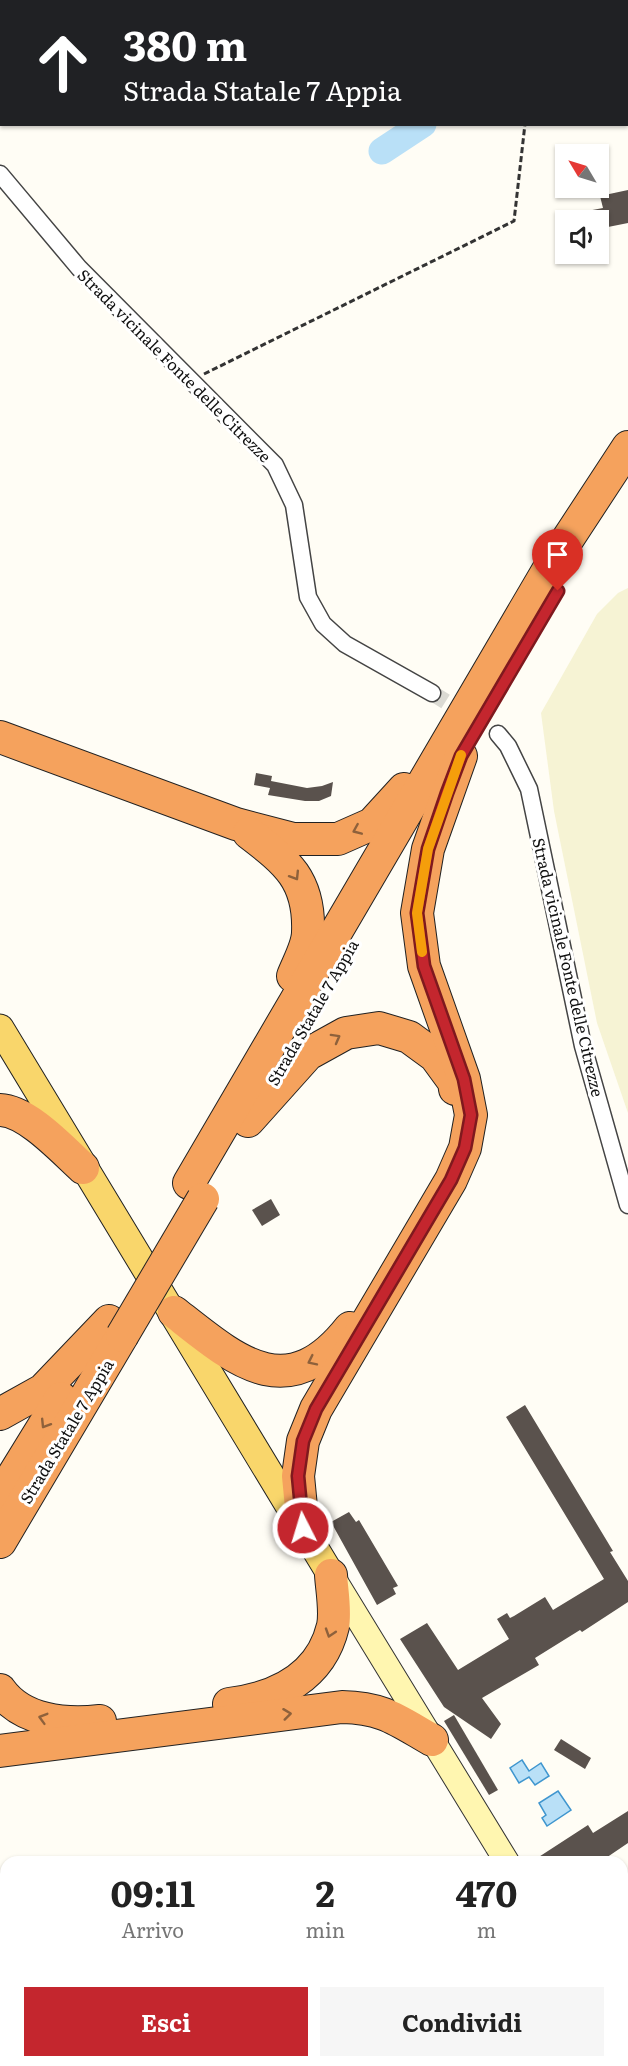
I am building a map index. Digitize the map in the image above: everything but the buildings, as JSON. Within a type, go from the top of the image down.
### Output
[{"type":"highway","name":"Strada Statale 7 Appia","points":[[196,1191],[248,1121],[452,752],[554,560],[628,447]]},
{"type":"highway","name":"Strada Statale 7 Appia","points":[[0,1542],[116,1329],[196,1191],[267,1050],[452,752],[628,484]]},
{"type":"highway","points":[[0,737],[236,824],[293,838],[338,839],[372,824],[452,752]]},
{"type":"highway","points":[[0,746],[32,748]]},
{"type":"highway","points":[[303,1528],[298,1476],[303,1441],[316,1409],[451,1180],[465,1148],[471,1115],[464,1079],[424,966],[417,913],[428,849],[452,752]]},
{"type":"highway","points":[[236,824],[284,860],[304,891],[308,934],[267,1050]]},
{"type":"highway","points":[[174,1312],[238,1361],[262,1370],[288,1369],[312,1363],[336,1345],[356,1321],[403,1244],[457,1146],[461,1116],[454,1082],[435,1056],[409,1037],[379,1028],[346,1033],[308,1054],[248,1121]]},
{"type":"highway","points":[[0,1110],[7,1110],[35,1125],[83,1168]]},
{"type":"highway","name":"Strada Statale 7 Appia","points":[[0,1497],[116,1329]]},
{"type":"highway","points":[[0,1414],[43,1390],[116,1329]]},
{"type":"highway","points":[[0,1690],[6,1698],[40,1719],[80,1724],[249,1702],[291,1687],[322,1656],[333,1624],[331,1575]]},
{"type":"highway","points":[[0,1751],[342,1707],[367,1707],[390,1715],[432,1740]]},
{"type":"main road","points":[[0,1028],[503,1856]]},
{"type":"street","name":"Strada vicinale Fonte delle Citrezze","points":[[0,174],[79,268],[275,465],[294,505],[308,597],[323,624],[345,644],[432,693]]},
{"type":"street","name":"Strada vicinale Fonte delle Citrezze","points":[[498,734],[508,746],[529,789],[583,1046],[628,1205]]},
{"type":"path","points":[[191,380],[514,220],[525,126]]},
{"type":"shaded area","points":[[628,588],[628,1113],[597,1023],[554,811],[541,713],[597,614],[618,593]]},
{"type":"water","points":[[522,1760],[529,1771],[541,1763],[549,1776],[535,1785],[529,1777],[519,1783],[510,1768]]},
{"type":"water","points":[[558,1791],[571,1810],[547,1826],[542,1818],[546,1815],[539,1803]]},
{"type":"waterway","points":[[382,151],[420,126]]},
{"type":"tunnel","points":[[432,693],[498,734]]},
{"type":"slow traffic","points":[[422,952],[417,913],[428,849],[461,755]]},
{"type":"route","points":[[303,1528],[298,1476],[303,1441],[316,1409],[451,1180],[465,1148],[471,1115],[464,1079],[424,966],[417,913],[428,849],[461,756],[558,591]]}]
